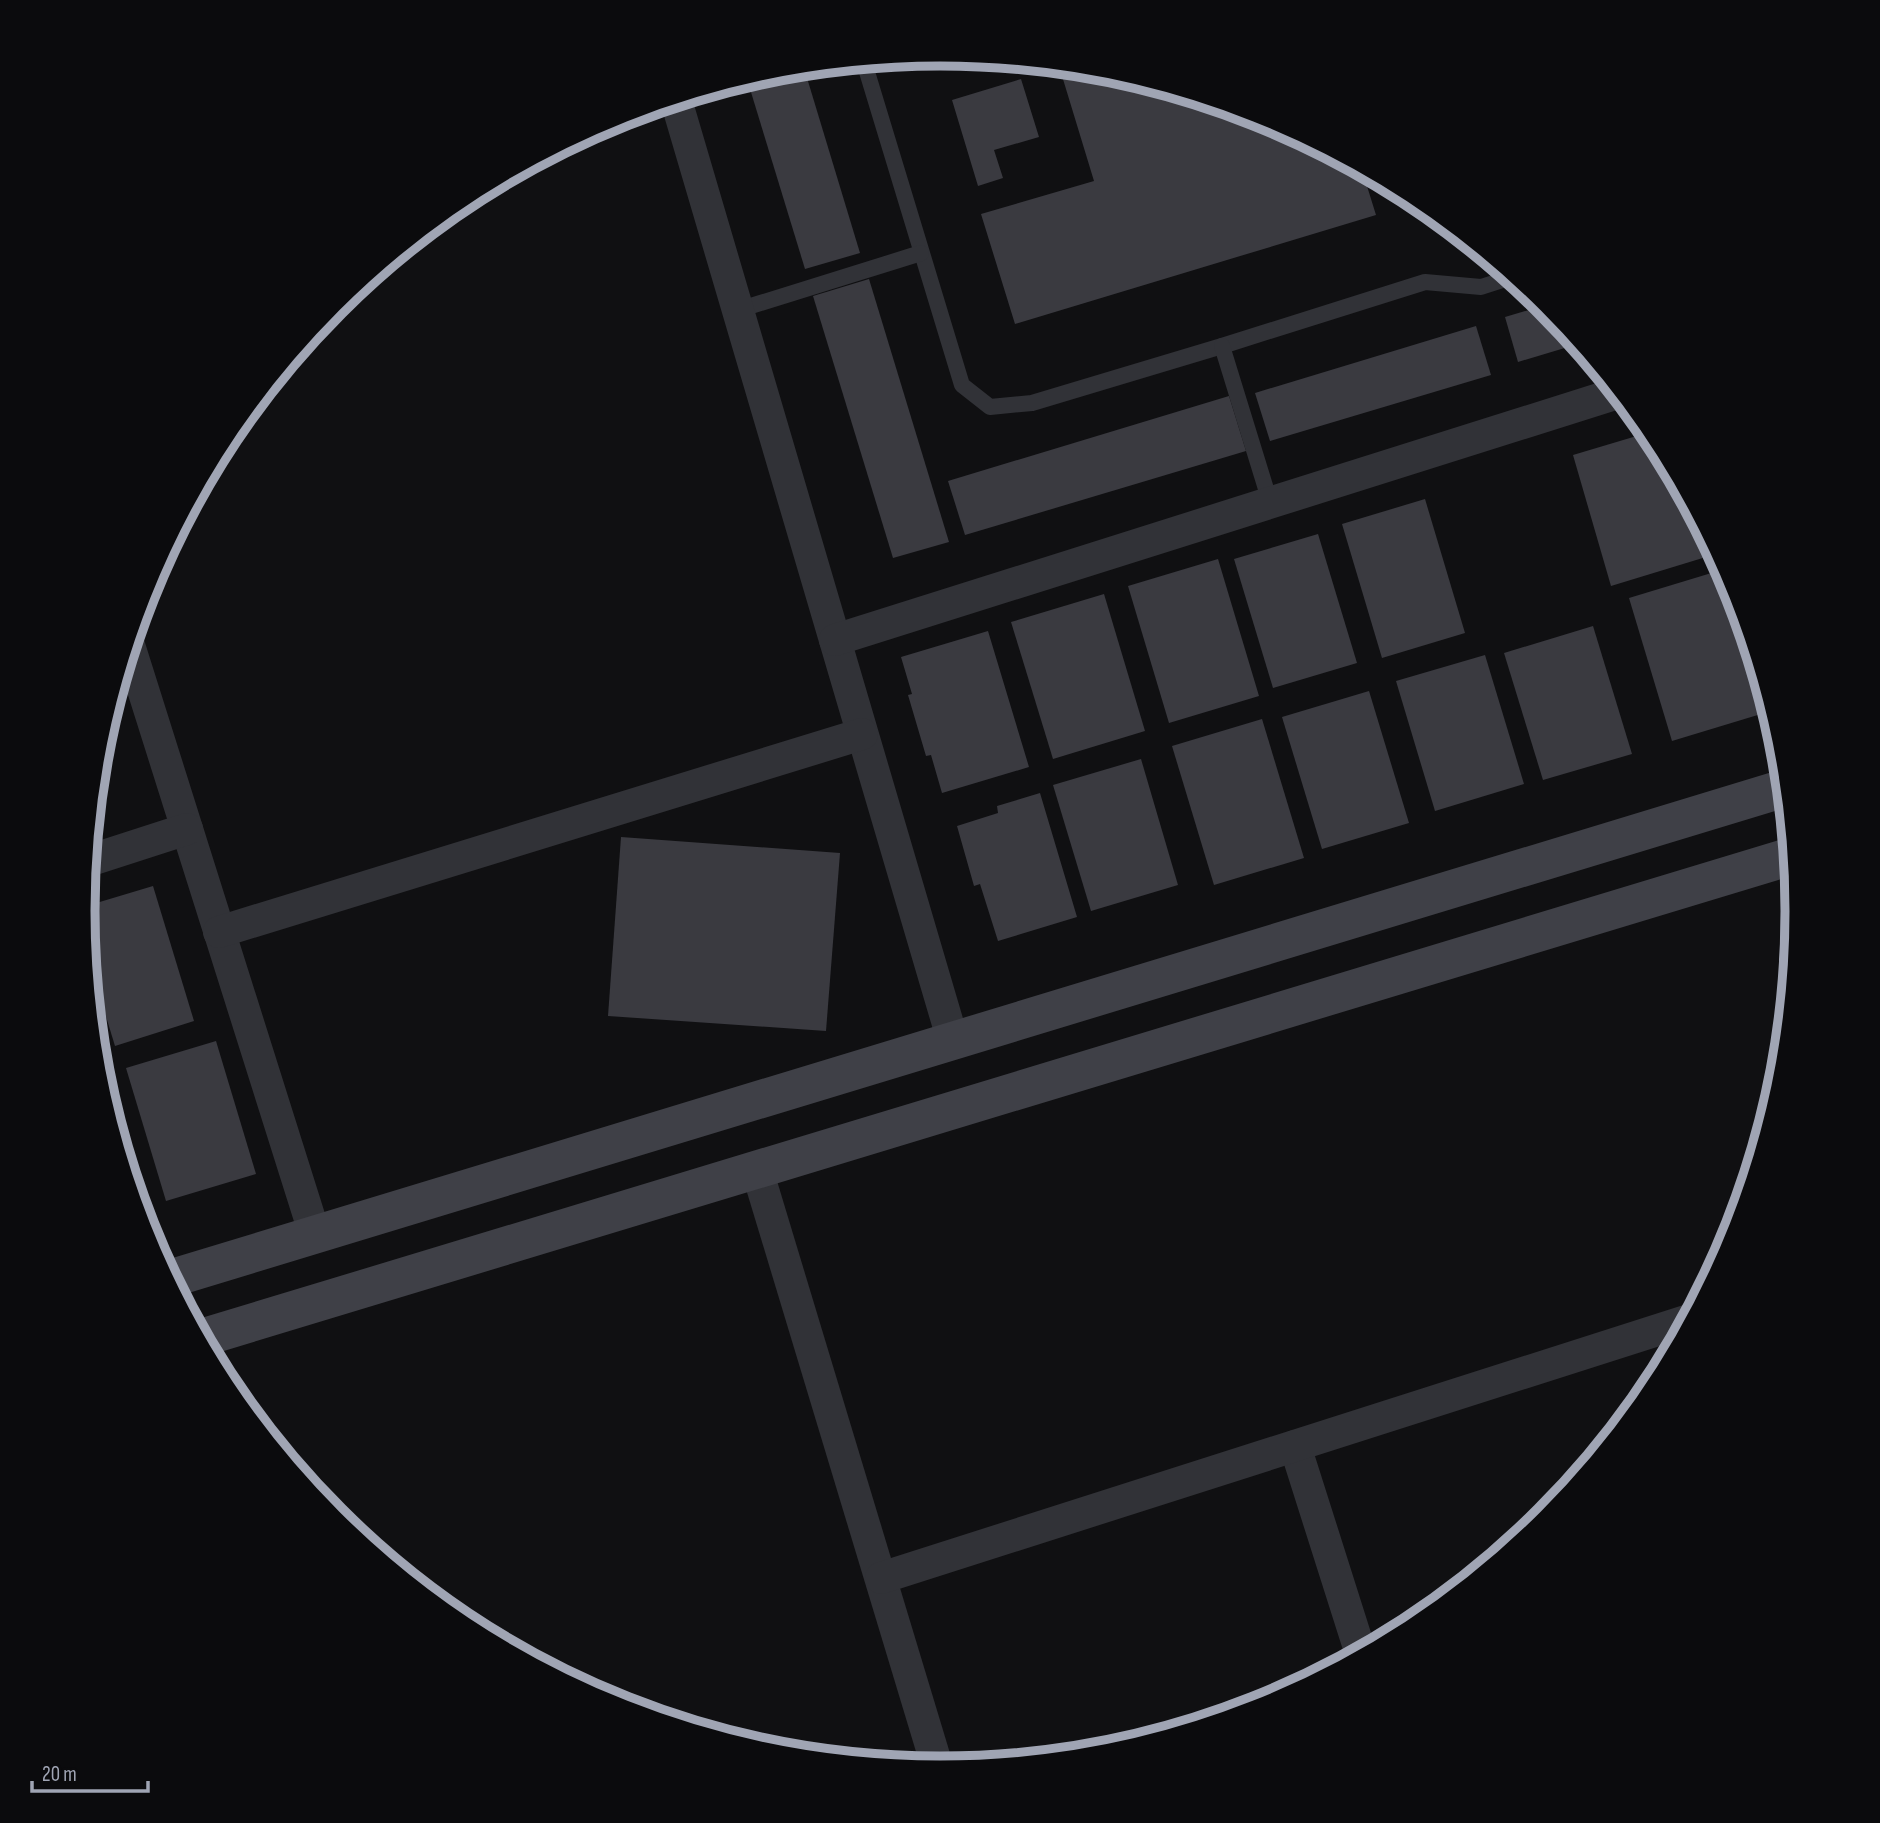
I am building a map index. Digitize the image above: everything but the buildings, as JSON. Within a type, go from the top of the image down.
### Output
[{"type":"street","points":[[678,108],[953,1041]]},
{"type":"street","points":[[835,640],[1609,396]]},
{"type":"street","points":[[134,660],[315,1235]]},
{"type":"street","points":[[219,932],[862,734]]},
{"type":"street","points":[[178,1276],[1776,791]]},
{"type":"street","points":[[97,858],[187,829]]},
{"type":"street","points":[[209,1336],[1783,859]]},
{"type":"street","points":[[757,1170],[934,1756]]},
{"type":"street","points":[[881,1578],[1677,1325]]},
{"type":"street","points":[[1295,1446],[1358,1645]]},
{"type":"lane","points":[[866,70],[962,385],[990,407],[1032,403],[1425,282],[1481,287],[1502,280]]},
{"type":"lane","points":[[738,310],[921,253]]},
{"type":"lane","points":[[1222,346],[1270,502]]}]
